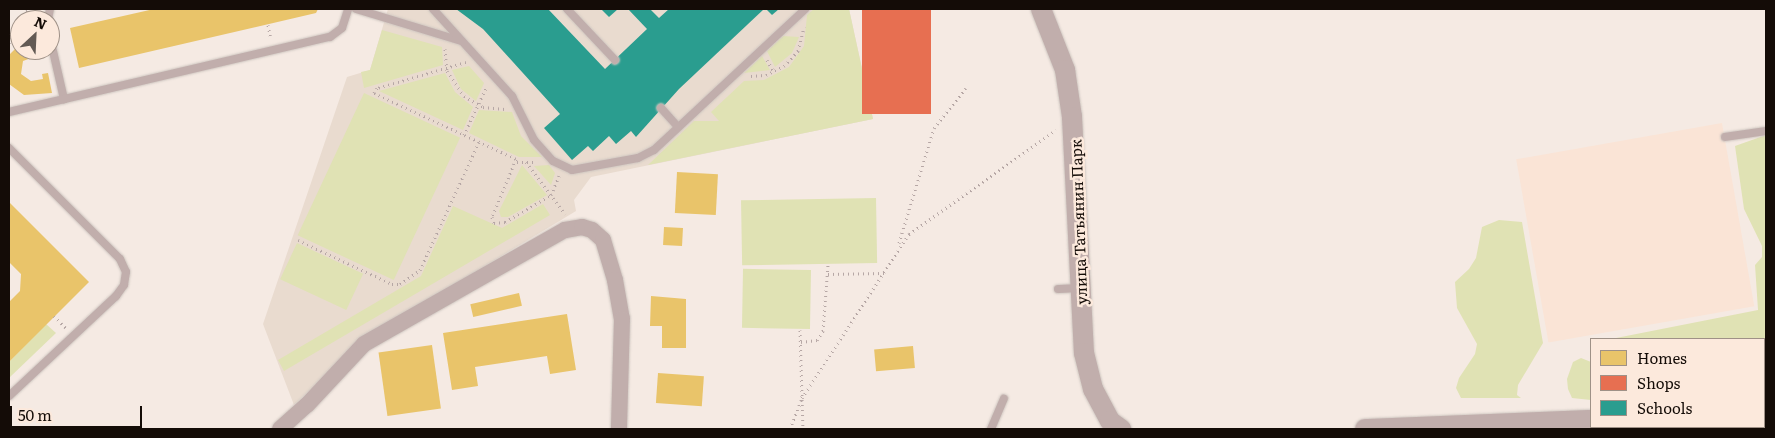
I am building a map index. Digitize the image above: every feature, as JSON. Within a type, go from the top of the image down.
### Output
[{"type":"street","name":"улица Татьянин Парк","points":[[1040,9],[1064,70],[1072,116],[1084,353],[1093,389],[1110,422],[1121,429]]},
{"type":"street","points":[[280,429],[307,405],[364,344],[565,230],[582,227],[599,235],[615,280],[622,319],[619,429]]},
{"type":"street","points":[[1365,429],[1590,420]]},
{"type":"lane","points":[[9,112],[330,37],[342,28],[348,9]]},
{"type":"lane","points":[[356,9],[462,41]]},
{"type":"lane","points":[[433,9],[492,74],[518,108],[532,137],[562,168],[576,170],[638,158],[658,146],[804,10]]},
{"type":"lane","points":[[567,9],[615,60]]},
{"type":"lane","points":[[55,60],[64,99]]},
{"type":"lane","points":[[661,108],[678,127]]},
{"type":"lane","points":[[1725,137],[1766,131]]},
{"type":"lane","points":[[9,148],[120,259],[126,272],[124,285],[116,296],[9,396]]},
{"type":"lane","points":[[1058,289],[1080,288]]},
{"type":"lane","points":[[991,429],[1004,399]]},
{"type":"path","points":[[736,74],[766,75],[792,59],[804,34],[804,10]]},
{"type":"path","points":[[268,25],[269,31]]},
{"type":"path","points":[[448,37],[447,68],[458,89],[478,105],[493,109],[518,108]]},
{"type":"path","points":[[478,59],[377,88],[374,93],[517,160],[493,222],[505,222],[550,195],[562,168]]},
{"type":"path","points":[[464,135],[492,74]]},
{"type":"path","points":[[790,429],[802,398],[884,273],[898,246],[934,128],[966,88]]},
{"type":"path","points":[[898,246],[909,234],[1062,125]]},
{"type":"path","points":[[298,240],[392,284],[400,284],[420,270],[479,142]]},
{"type":"path","points":[[526,162],[566,215]]},
{"type":"path","points":[[801,342],[816,340],[823,331],[828,264]]},
{"type":"path","points":[[828,274],[884,273]]},
{"type":"path","points":[[800,330],[804,429]]},
{"type":"shaded area","points":[[388,9],[849,9],[873,119],[591,177],[574,200],[576,211],[362,340],[294,405],[263,324],[347,77],[370,70]]},
{"type":"shaded area","points":[[1722,123],[1754,306],[1548,342],[1516,159]]},
{"type":"green space","points":[[814,9],[849,9],[873,119],[648,165],[694,121],[719,121],[711,112],[744,81],[764,80],[789,67],[804,46],[807,15]]},
{"type":"green space","points":[[382,30],[442,47],[443,65],[364,88],[361,72],[370,70]]},
{"type":"green space","points":[[783,36],[799,37],[792,53],[775,67],[767,51]]},
{"type":"green space","points":[[762,56],[770,70],[744,73]]},
{"type":"green space","points":[[469,66],[484,83],[476,101],[461,89],[452,70]]},
{"type":"green space","points":[[445,73],[455,92],[473,107],[463,130],[379,91]]},
{"type":"green space","points":[[364,93],[460,138],[394,280],[298,235]]},
{"type":"green space","points":[[479,110],[512,112],[521,136],[542,157],[519,157],[469,133]]},
{"type":"green space","points":[[1766,135],[1766,370],[1765,338],[1616,338],[1758,310],[1755,265],[1762,257],[1762,246],[1744,209],[1735,146]]},
{"type":"green space","points":[[522,165],[547,195],[508,217],[501,217],[499,211]]},
{"type":"green space","points":[[549,165],[555,173],[551,185],[534,166]]},
{"type":"green space","points":[[876,198],[877,263],[742,265],[741,200]]},
{"type":"green space","points":[[543,204],[550,215],[284,371],[278,360],[421,276],[453,206],[502,228]]},
{"type":"green space","points":[[1499,220],[1522,222],[1543,343],[1518,385],[1517,395],[1521,398],[1461,398],[1456,388],[1459,378],[1475,354],[1477,344],[1457,308],[1455,282],[1469,269],[1476,258],[1482,227]]},
{"type":"green space","points":[[297,243],[363,274],[346,310],[280,279]]},
{"type":"green space","points":[[743,269],[811,270],[810,329],[742,328]]},
{"type":"green space","points":[[46,324],[56,333],[9,378],[9,362]]},
{"type":"green space","points":[[1581,358],[1590,362],[1590,400],[1572,398],[1568,389],[1567,379],[1573,362]]},
{"type":"building: Homes","points":[[154,9],[318,9],[316,13],[79,68],[70,28]]},
{"type":"building: Homes","points":[[9,55],[10,60],[26,60],[23,61],[21,74],[31,81],[43,79],[42,74],[48,73],[52,93],[24,95],[9,84]]},
{"type":"building: Homes","points":[[677,172],[718,174],[716,215],[675,213]]},
{"type":"building: Homes","points":[[9,202],[89,282],[9,362],[9,302],[20,291],[21,274],[9,262]]},
{"type":"building: Homes","points":[[664,227],[683,228],[682,246],[663,245]]},
{"type":"building: Homes","points":[[519,293],[522,306],[473,317],[470,304]]},
{"type":"building: Homes","points":[[651,296],[686,299],[686,348],[662,348],[662,326],[650,326]]},
{"type":"building: Homes","points":[[567,314],[576,370],[550,374],[547,356],[475,367],[478,386],[452,390],[443,333]]},
{"type":"building: Homes","points":[[432,345],[441,408],[387,416],[379,353]]},
{"type":"building: Homes","points":[[913,346],[915,368],[876,371],[874,349]]},
{"type":"building: Homes","points":[[658,373],[704,376],[702,406],[656,403]]},
{"type":"building: Shops","points":[[862,9],[931,9],[931,114],[862,114]]},
{"type":"building: Schools","points":[[456,9],[548,9],[605,69],[647,29],[628,9],[650,9],[659,18],[669,9],[764,9],[679,89],[636,137],[631,131],[616,144],[609,136],[593,151],[588,146],[572,160],[544,128],[560,114],[483,29]]},
{"type":"building: Schools","points":[[601,9],[618,9],[609,17]]},
{"type":"building: Schools","points":[[766,9],[779,9],[772,15]]}]
